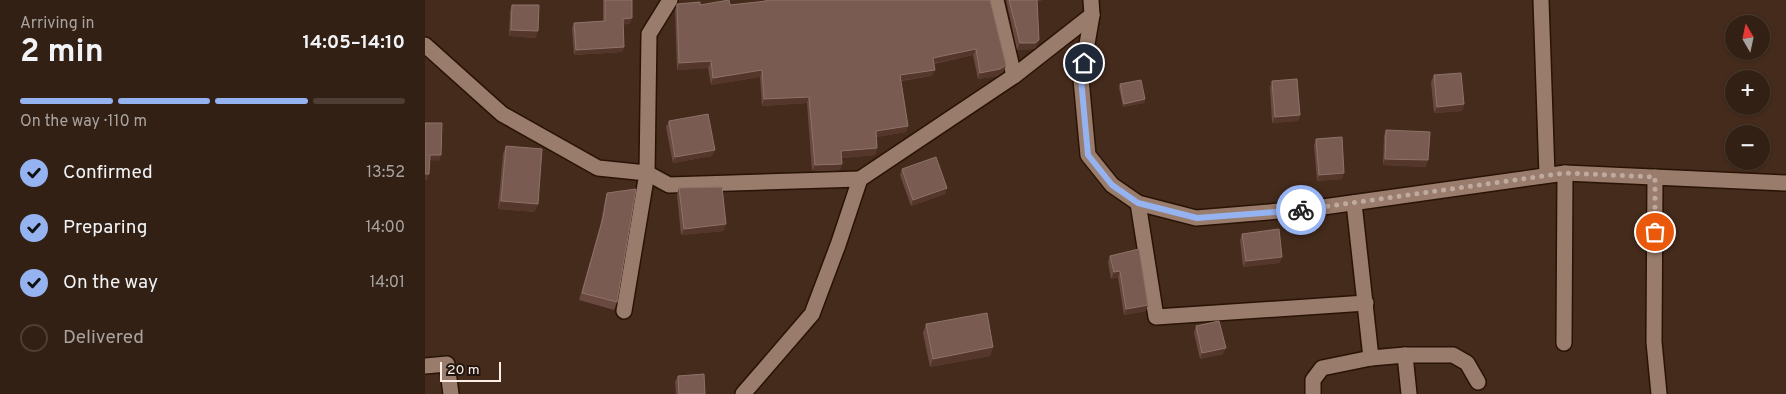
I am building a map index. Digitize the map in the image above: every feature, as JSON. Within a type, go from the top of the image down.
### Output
[{"type":"street","points":[[624,311],[647,173],[649,34],[670,0]]},
{"type":"street","points":[[996,0],[1014,76]]},
{"type":"street","points":[[1541,0],[1547,175]]},
{"type":"street","points":[[425,45],[502,114],[598,168],[647,173],[669,185],[860,179],[1014,76],[1091,7]]},
{"type":"street","points":[[1091,7],[1081,79],[1088,155],[1112,185],[1138,203],[1197,218],[1316,208],[1565,173],[1786,183]]},
{"type":"street","points":[[1564,343],[1565,173]]},
{"type":"street","points":[[1655,177],[1654,342],[1659,394]]},
{"type":"street","points":[[743,394],[812,314],[860,179]]},
{"type":"street","points":[[1138,203],[1156,317],[1366,303]]},
{"type":"street","points":[[1354,203],[1371,358]]},
{"type":"street","points":[[1405,355],[1409,394]]},
{"type":"street","points":[[1313,394],[1313,380],[1322,368],[1371,358],[1405,355],[1453,355],[1467,363],[1478,382]]},
{"type":"street","points":[[425,366],[447,364],[451,394]]},
{"type":"building","points":[[605,0],[632,0],[632,18],[623,19],[624,47],[576,50],[574,23],[605,21]]},
{"type":"building","points":[[729,0],[730,5],[767,0],[990,0],[1006,65],[1000,69],[980,73],[976,49],[933,58],[935,70],[900,75],[908,126],[876,131],[877,148],[841,151],[842,164],[815,165],[809,97],[764,99],[762,70],[713,78],[711,61],[679,63],[677,4],[700,2],[700,5]]},
{"type":"building","points":[[1009,0],[1037,0],[1039,40],[1035,43],[1020,43]]},
{"type":"building","points":[[512,5],[539,5],[538,31],[511,30]]},
{"type":"building","points":[[1461,73],[1464,104],[1437,107],[1434,75]]},
{"type":"building","points":[[1297,79],[1300,115],[1275,117],[1272,81]]},
{"type":"building","points":[[1141,80],[1145,99],[1124,104],[1120,84]]},
{"type":"building","points":[[708,114],[715,150],[675,157],[669,121]]},
{"type":"building","points":[[425,123],[442,123],[441,155],[430,155],[429,174],[425,174]]},
{"type":"building","points":[[1386,130],[1430,132],[1428,160],[1385,159]]},
{"type":"building","points":[[1342,137],[1344,173],[1319,175],[1316,139]]},
{"type":"building","points":[[506,146],[542,149],[538,204],[501,201]]},
{"type":"building","points":[[936,157],[947,188],[913,200],[902,169]]},
{"type":"building","points":[[722,187],[726,224],[684,229],[679,188]]},
{"type":"building","points":[[636,189],[617,302],[582,293],[603,218],[607,193]]},
{"type":"building","points":[[1279,229],[1282,257],[1246,261],[1242,234]]},
{"type":"building","points":[[1139,249],[1148,305],[1126,309],[1120,271],[1114,272],[1110,256]]},
{"type":"building","points":[[987,313],[993,347],[933,359],[926,324]]},
{"type":"building","points":[[1219,321],[1226,348],[1202,353],[1196,326]]},
{"type":"building","points":[[704,374],[705,394],[679,394],[678,376]]},
{"type":"way so far","points":[[1301,210],[1565,173],[1655,177],[1655,232]]},
{"type":"route","points":[[1084,63],[1081,79],[1088,155],[1112,185],[1138,203],[1197,218],[1301,210]]}]
